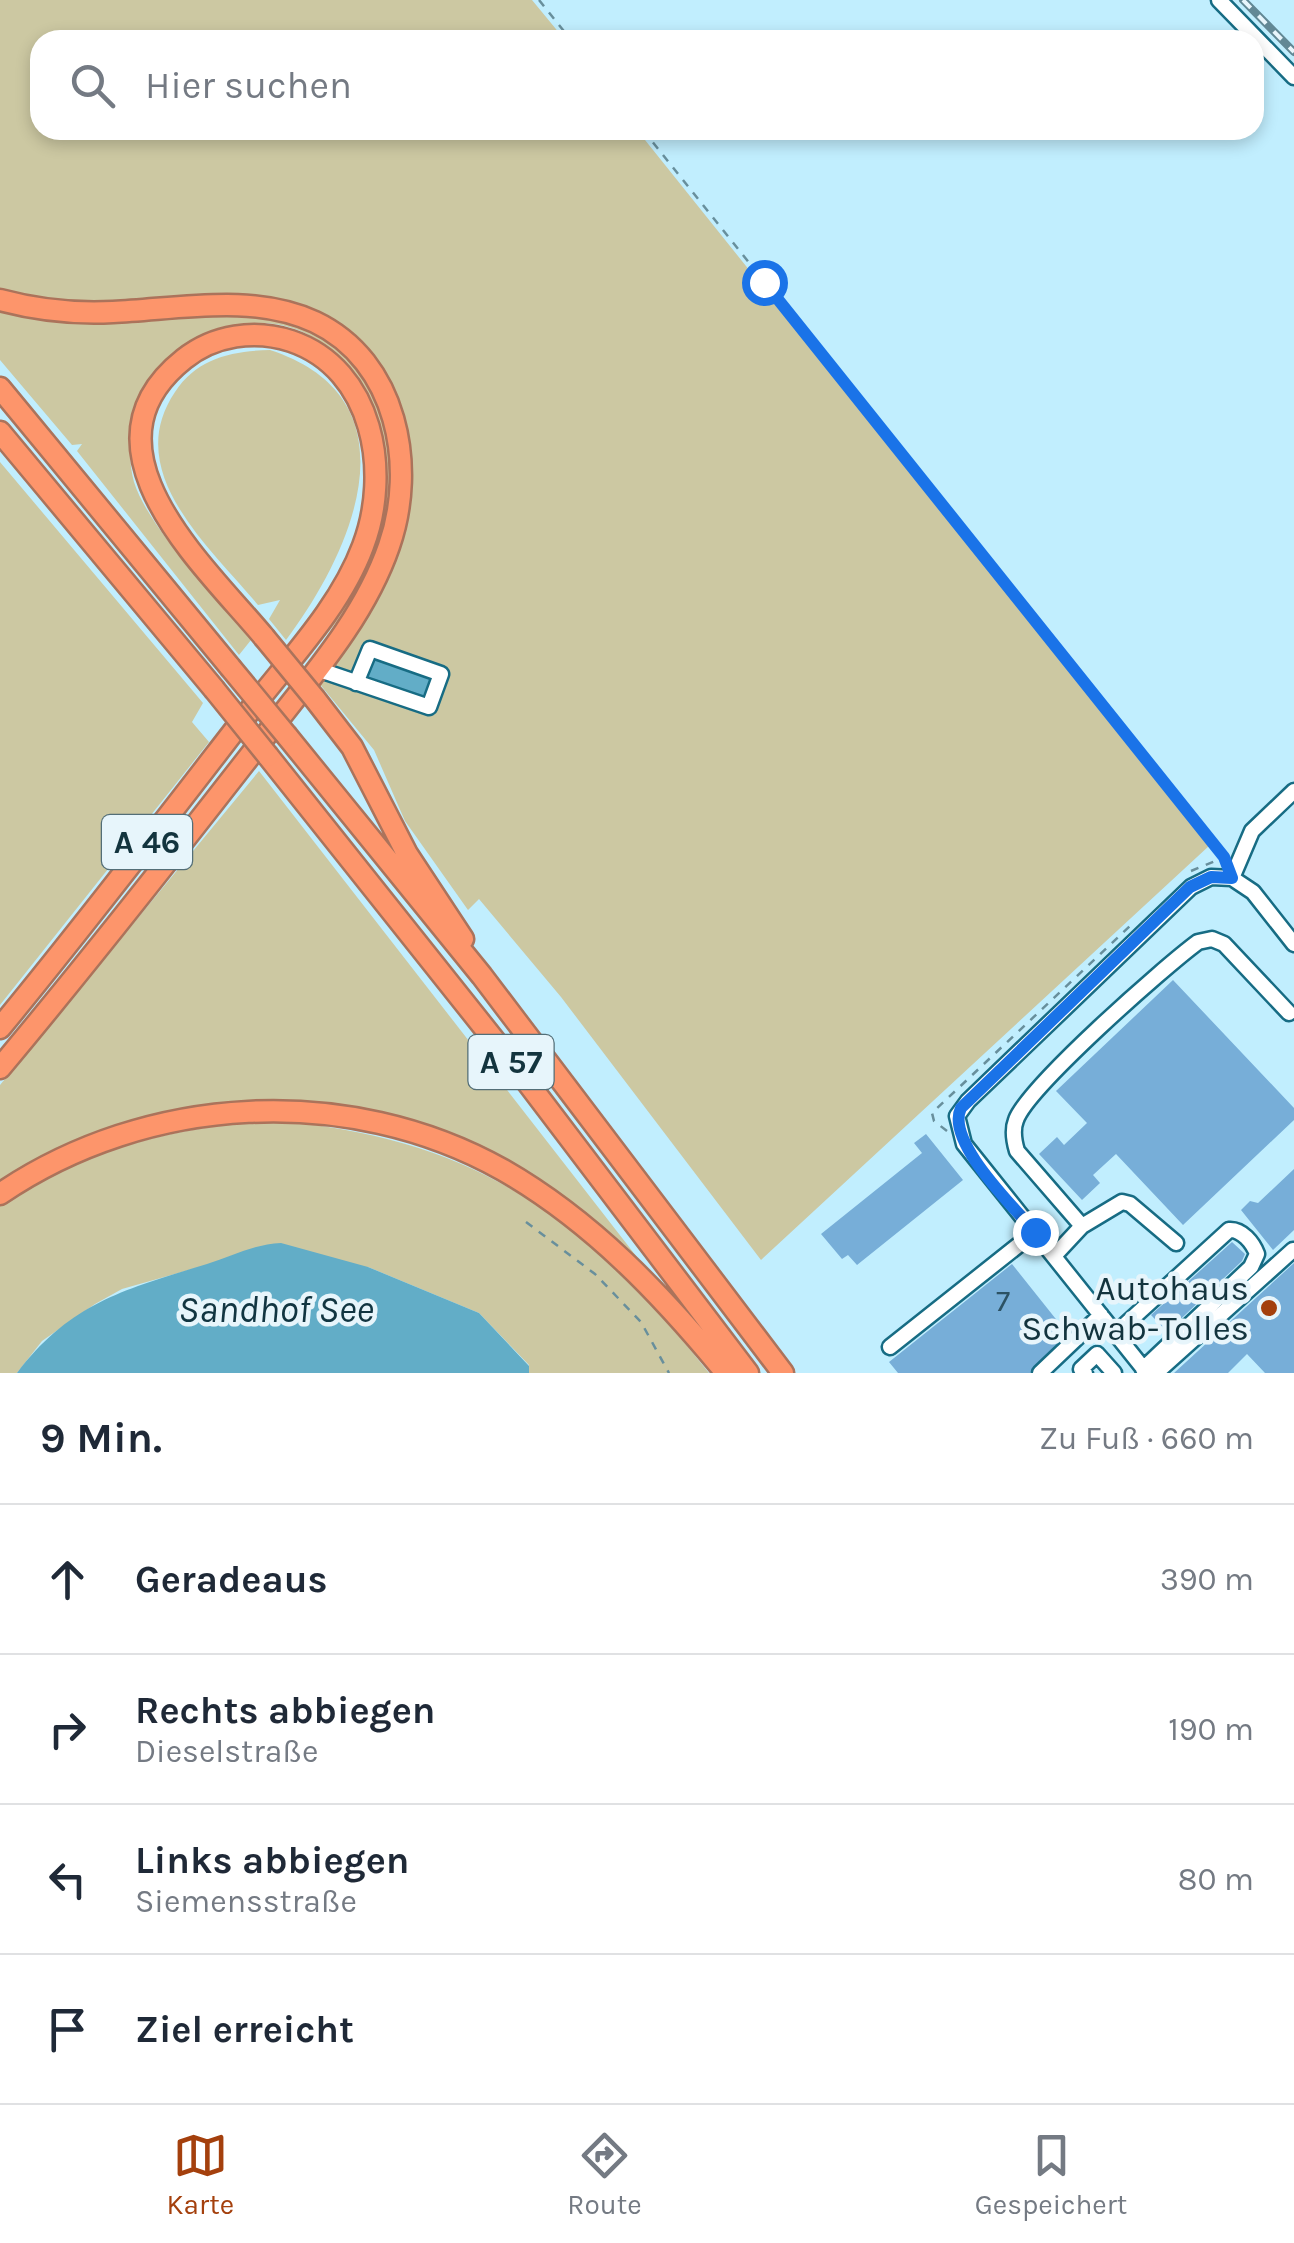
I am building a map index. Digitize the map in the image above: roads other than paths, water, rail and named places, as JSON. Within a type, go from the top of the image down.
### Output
[{"type":"highway","points":[[0,300],[82,312],[228,305],[276,310],[317,323],[366,362],[394,418],[400,461],[400,500],[391,542],[372,585],[316,669],[0,1068]]},
{"type":"highway","name":"A 46","points":[[0,1028],[329,606],[355,565],[373,504],[373,448],[356,394],[328,362],[294,342],[256,334],[204,346],[173,368],[151,400],[142,434],[144,469],[167,520],[264,637],[316,699],[361,762],[406,854],[452,917],[482,976]]},
{"type":"highway","name":"A 57","points":[[0,388],[482,976],[784,1373]]},
{"type":"highway","name":"A 57","points":[[0,432],[214,689],[518,1070],[748,1373]]},
{"type":"highway","points":[[0,1194],[58,1160],[112,1137],[167,1122],[276,1110],[341,1116],[396,1128],[450,1145],[551,1200],[641,1276],[726,1373]]},
{"type":"street","points":[[1219,0],[1248,30]]},
{"type":"street","points":[[1264,46],[1294,77]]},
{"type":"street","points":[[316,669],[430,707],[441,674],[370,650],[356,682]]},
{"type":"street","points":[[1232,878],[1252,831],[1294,791]]},
{"type":"street","points":[[1149,1372],[964,1144],[956,1125],[968,1100],[1190,887],[1211,877],[1232,878],[1253,892],[1294,944]]},
{"type":"street","points":[[1082,1226],[1017,1151],[1014,1141],[1017,1117],[1046,1080],[1198,942],[1212,939],[1224,944],[1289,1013]]},
{"type":"street","points":[[1054,1256],[1082,1226],[1122,1202],[1130,1204],[1176,1243]]},
{"type":"street","points":[[1115,1334],[1229,1230],[1240,1232],[1254,1247],[1257,1254],[1251,1267],[1149,1372]]},
{"type":"street","points":[[890,1347],[1035,1232]]},
{"type":"street","points":[[1149,1372],[1293,1250]]},
{"type":"street","points":[[1040,1373],[1101,1316]]},
{"type":"street","points":[[1084,1373],[1080,1368],[1097,1354],[1114,1373]]},
{"type":"water","points":[[372,654],[437,676],[428,701],[364,680]]},
{"type":"water","name":"Sandhof See","points":[[281,1243],[368,1267],[479,1313],[529,1366],[529,1373],[17,1373],[58,1330],[102,1301],[244,1251]]},
{"type":"railway","points":[[1243,0],[1294,52]]},
{"type":"place","name":"Autohaus Schwab-Tolles","points":[[1269,1308]]}]
